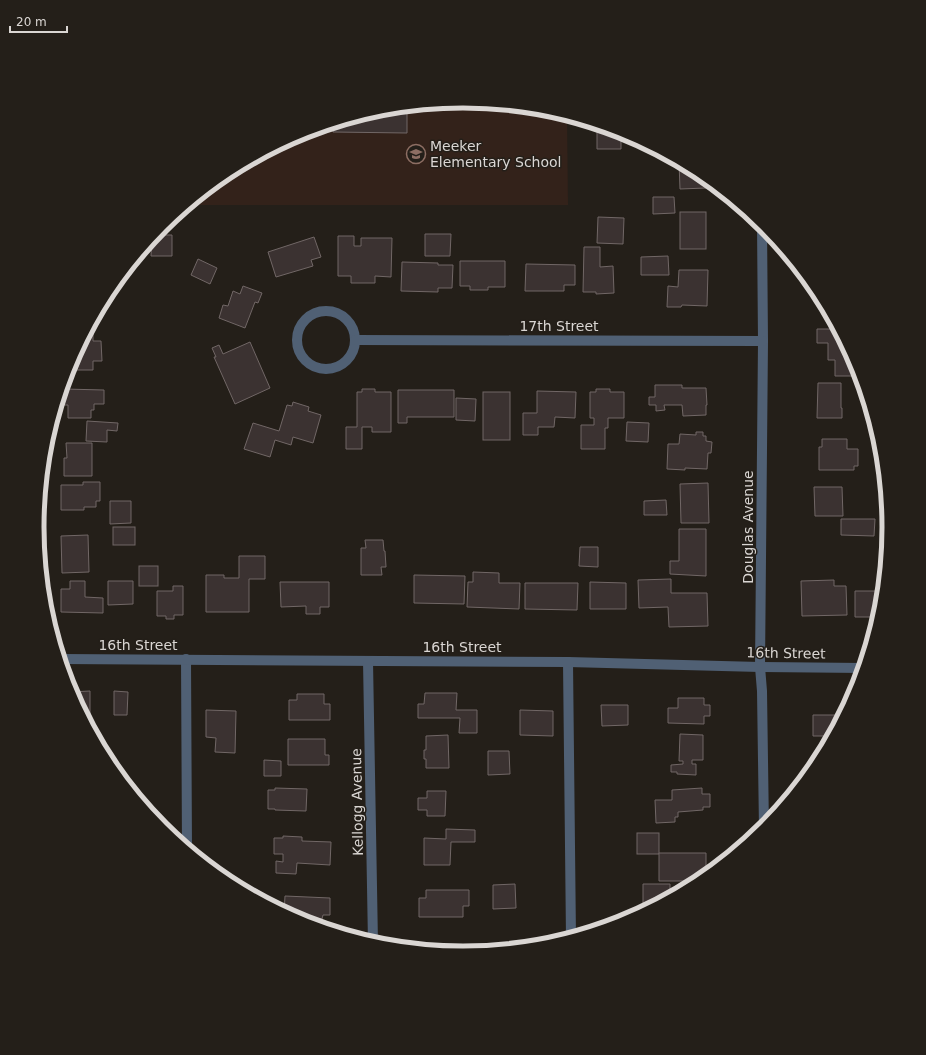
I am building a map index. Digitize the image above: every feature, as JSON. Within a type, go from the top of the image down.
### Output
[{"type":"street","name":"Douglas Avenue","points":[[762,234],[763,341],[760,667],[762,691],[764,819]]},
{"type":"street","points":[[326,311],[335,312],[343,316],[350,323],[354,331],[355,340],[354,349],[349,358],[332,368],[322,368],[313,365],[305,359],[300,351],[298,341],[299,331],[303,323],[317,312],[326,311]]},
{"type":"street","name":"17th Street","points":[[355,340],[763,341]]},
{"type":"street","name":"16th Street","points":[[65,658],[568,662],[858,668]]},
{"type":"street","points":[[186,659],[187,843]]},
{"type":"street","name":"Kellogg Avenue","points":[[368,661],[373,936]]},
{"type":"street","points":[[568,662],[570,932]]},
{"type":"shaded area","name":"Meeker Elementary School","points":[[463,108],[518,112],[567,122],[568,205],[196,205],[230,179],[303,140],[355,123],[381,117],[408,112]]},
{"type":"building","name":"Meeker Elementary School","points":[[407,112],[407,133],[333,132],[333,130],[355,123]]},
{"type":"building","points":[[597,131],[621,139],[621,149],[597,149]]},
{"type":"building","points":[[679,169],[706,186],[706,188],[680,189]]},
{"type":"building","points":[[653,197],[674,197],[675,213],[653,214]]},
{"type":"building","points":[[680,212],[706,212],[706,249],[680,249]]},
{"type":"building","points":[[598,217],[624,218],[623,244],[597,243]]},
{"type":"building","points":[[425,234],[451,234],[450,256],[425,256]]},
{"type":"building","points":[[163,235],[172,235],[172,256],[151,256],[152,247]]},
{"type":"building","points":[[338,236],[354,236],[354,246],[361,246],[361,238],[392,238],[391,277],[375,276],[375,283],[351,283],[351,276],[338,276]]},
{"type":"building","points":[[314,237],[321,257],[311,260],[313,266],[276,277],[268,252]]},
{"type":"building","points":[[584,247],[600,247],[600,267],[613,266],[614,293],[596,294],[596,292],[583,292]]},
{"type":"building","points":[[668,256],[669,275],[641,275],[641,257]]},
{"type":"building","points":[[198,259],[217,268],[210,284],[191,275]]},
{"type":"building","points":[[460,261],[505,261],[505,287],[488,287],[488,290],[470,290],[470,286],[460,286]]},
{"type":"building","points":[[402,262],[453,265],[452,288],[438,288],[438,292],[401,291]]},
{"type":"building","points":[[526,264],[575,265],[575,285],[564,285],[564,291],[525,291]]},
{"type":"building","points":[[679,270],[708,270],[707,306],[682,305],[681,307],[667,307],[668,286],[678,287]]},
{"type":"building","points":[[243,286],[262,293],[258,303],[255,302],[245,328],[219,318],[223,305],[228,306],[233,291],[240,294]]},
{"type":"building","points":[[817,329],[832,329],[853,376],[835,376],[835,360],[828,360],[828,343],[817,343]]},
{"type":"building","points":[[93,331],[93,341],[101,341],[102,361],[93,361],[93,370],[75,370]]},
{"type":"building","points":[[250,342],[270,388],[235,404],[214,357],[216,357],[212,348],[219,345],[223,354]]},
{"type":"building","points":[[818,383],[841,383],[842,418],[817,418]]},
{"type":"building","points":[[655,385],[682,385],[682,388],[706,388],[706,415],[683,416],[682,405],[664,405],[665,410],[656,411],[656,405],[649,405],[649,397],[655,397]]},
{"type":"building","points":[[68,389],[104,390],[104,404],[94,404],[94,410],[91,410],[91,418],[68,418],[68,405],[64,405]]},
{"type":"building","points":[[362,389],[375,389],[375,392],[391,392],[391,432],[372,432],[372,427],[362,427],[362,449],[346,449],[346,427],[357,427],[357,392],[362,392]]},
{"type":"building","points":[[596,389],[610,389],[610,392],[624,392],[624,418],[608,418],[608,428],[605,428],[605,449],[581,449],[581,425],[594,425],[594,418],[590,418],[590,392],[596,392]]},
{"type":"building","points":[[398,390],[454,390],[454,417],[407,417],[407,423],[398,423]]},
{"type":"building","points":[[537,391],[576,392],[575,418],[555,417],[554,427],[538,427],[538,435],[523,435],[523,413],[537,413]]},
{"type":"building","points":[[483,392],[510,392],[510,440],[483,440]]},
{"type":"building","points":[[456,398],[476,399],[475,421],[456,420]]},
{"type":"building","points":[[293,402],[309,407],[308,411],[321,415],[313,443],[293,437],[291,445],[275,440],[270,457],[244,449],[253,423],[279,431],[287,405],[292,406]]},
{"type":"building","points":[[87,421],[118,423],[117,431],[107,430],[107,442],[86,441]]},
{"type":"building","points":[[627,422],[649,423],[648,442],[626,441]]},
{"type":"building","points":[[696,432],[703,432],[703,436],[706,436],[706,441],[712,442],[711,453],[708,453],[707,469],[667,469],[668,444],[679,444],[680,434],[696,435]]},
{"type":"building","points":[[822,439],[847,439],[847,449],[858,449],[858,466],[854,466],[854,470],[819,470],[819,447],[822,447]]},
{"type":"building","points":[[66,443],[92,443],[92,476],[64,476],[64,458],[67,458]]},
{"type":"building","points":[[83,482],[100,482],[100,501],[96,501],[96,507],[84,507],[84,510],[61,510],[61,485],[83,485]]},
{"type":"building","points":[[708,483],[709,523],[681,523],[680,484]]},
{"type":"building","points":[[814,487],[842,487],[843,516],[815,516]]},
{"type":"building","points":[[666,500],[667,515],[644,515],[644,501]]},
{"type":"building","points":[[110,501],[131,501],[131,523],[110,524]]},
{"type":"building","points":[[841,519],[875,519],[874,536],[841,535]]},
{"type":"building","points":[[113,527],[135,527],[135,545],[113,545]]},
{"type":"building","points":[[679,529],[706,529],[706,576],[670,574],[670,561],[679,561]]},
{"type":"building","points":[[88,535],[89,572],[62,573],[61,536]]},
{"type":"building","points":[[365,540],[383,540],[386,567],[381,567],[382,575],[361,575],[361,548],[366,548]]},
{"type":"building","points":[[580,547],[598,547],[598,567],[579,566]]},
{"type":"building","points":[[239,556],[265,556],[265,579],[249,579],[249,612],[206,612],[206,575],[224,575],[224,578],[239,578]]},
{"type":"building","points":[[139,566],[158,566],[158,586],[139,586]]},
{"type":"building","points":[[473,572],[499,573],[499,583],[520,583],[519,609],[467,607],[468,582],[473,582]]},
{"type":"building","points":[[414,575],[465,576],[464,604],[414,603]]},
{"type":"building","points":[[671,579],[671,593],[707,593],[708,626],[669,627],[668,607],[639,608],[638,580]]},
{"type":"building","points":[[834,580],[834,586],[846,586],[847,615],[802,616],[801,581]]},
{"type":"building","points":[[70,581],[85,581],[85,597],[103,598],[103,613],[61,612],[61,589],[70,589]]},
{"type":"building","points":[[108,581],[133,581],[133,604],[108,605]]},
{"type":"building","points":[[280,582],[329,582],[329,607],[320,607],[320,614],[306,614],[306,606],[281,607]]},
{"type":"building","points":[[590,582],[626,583],[626,609],[590,609]]},
{"type":"building","points":[[525,583],[578,583],[577,610],[525,609]]},
{"type":"building","points":[[173,586],[183,586],[183,615],[174,615],[174,619],[166,619],[166,616],[157,616],[157,591],[173,591]]},
{"type":"building","points":[[855,591],[877,591],[872,617],[855,617]]},
{"type":"building","points":[[90,691],[90,716],[87,713],[78,692]]},
{"type":"building","points":[[114,691],[128,692],[127,715],[114,715]]},
{"type":"building","points":[[425,693],[457,693],[456,710],[477,710],[477,733],[459,733],[460,718],[418,718],[418,704],[424,704]]},
{"type":"building","points":[[297,694],[324,694],[324,704],[330,704],[330,720],[289,720],[289,700],[297,700]]},
{"type":"building","points":[[678,698],[704,698],[704,705],[710,705],[710,716],[704,716],[704,724],[668,723],[668,708],[678,708]]},
{"type":"building","points":[[601,705],[628,705],[628,725],[602,726]]},
{"type":"building","points":[[206,710],[236,711],[235,753],[215,752],[216,738],[206,737]]},
{"type":"building","points":[[520,710],[553,711],[553,736],[520,735]]},
{"type":"building","points":[[813,715],[838,715],[827,736],[813,736]]},
{"type":"building","points":[[680,734],[703,735],[703,760],[692,760],[692,764],[696,764],[696,775],[677,774],[677,772],[671,772],[671,765],[683,764],[683,761],[679,761]]},
{"type":"building","points":[[448,735],[449,768],[426,768],[424,750],[426,750],[426,736]]},
{"type":"building","points":[[288,739],[325,739],[325,755],[329,755],[329,765],[288,765]]},
{"type":"building","points":[[488,751],[509,751],[510,774],[488,775]]},
{"type":"building","points":[[264,760],[281,761],[281,776],[264,776]]},
{"type":"building","points":[[275,788],[307,789],[306,811],[268,809],[268,790],[275,790]]},
{"type":"building","points":[[702,788],[702,794],[710,794],[710,807],[703,807],[703,810],[678,812],[678,817],[675,817],[675,822],[656,823],[655,800],[672,800],[672,790]]},
{"type":"building","points":[[427,791],[446,791],[445,816],[427,816],[427,810],[418,810],[418,798],[427,798]]},
{"type":"building","points":[[446,829],[475,830],[475,842],[451,842],[450,865],[424,865],[424,838],[446,839]]},
{"type":"building","points":[[637,833],[659,833],[659,854],[637,854]]},
{"type":"building","points":[[283,836],[302,837],[302,841],[331,842],[330,865],[297,863],[296,874],[276,873],[276,861],[283,862],[283,854],[274,854],[274,838],[283,838]]},
{"type":"building","points":[[659,853],[706,853],[706,869],[696,876],[687,881],[659,881]]},
{"type":"building","points":[[515,884],[516,908],[493,909],[493,885]]},
{"type":"building","points":[[643,884],[670,884],[670,891],[643,905]]},
{"type":"building","points":[[426,890],[469,890],[469,906],[463,906],[463,917],[419,917],[419,898],[426,898]]},
{"type":"building","points":[[285,896],[330,898],[330,915],[323,915],[322,919],[313,919],[284,906]]},
{"type":"place","name":"Meeker Elementary School","points":[[416,154]]}]
